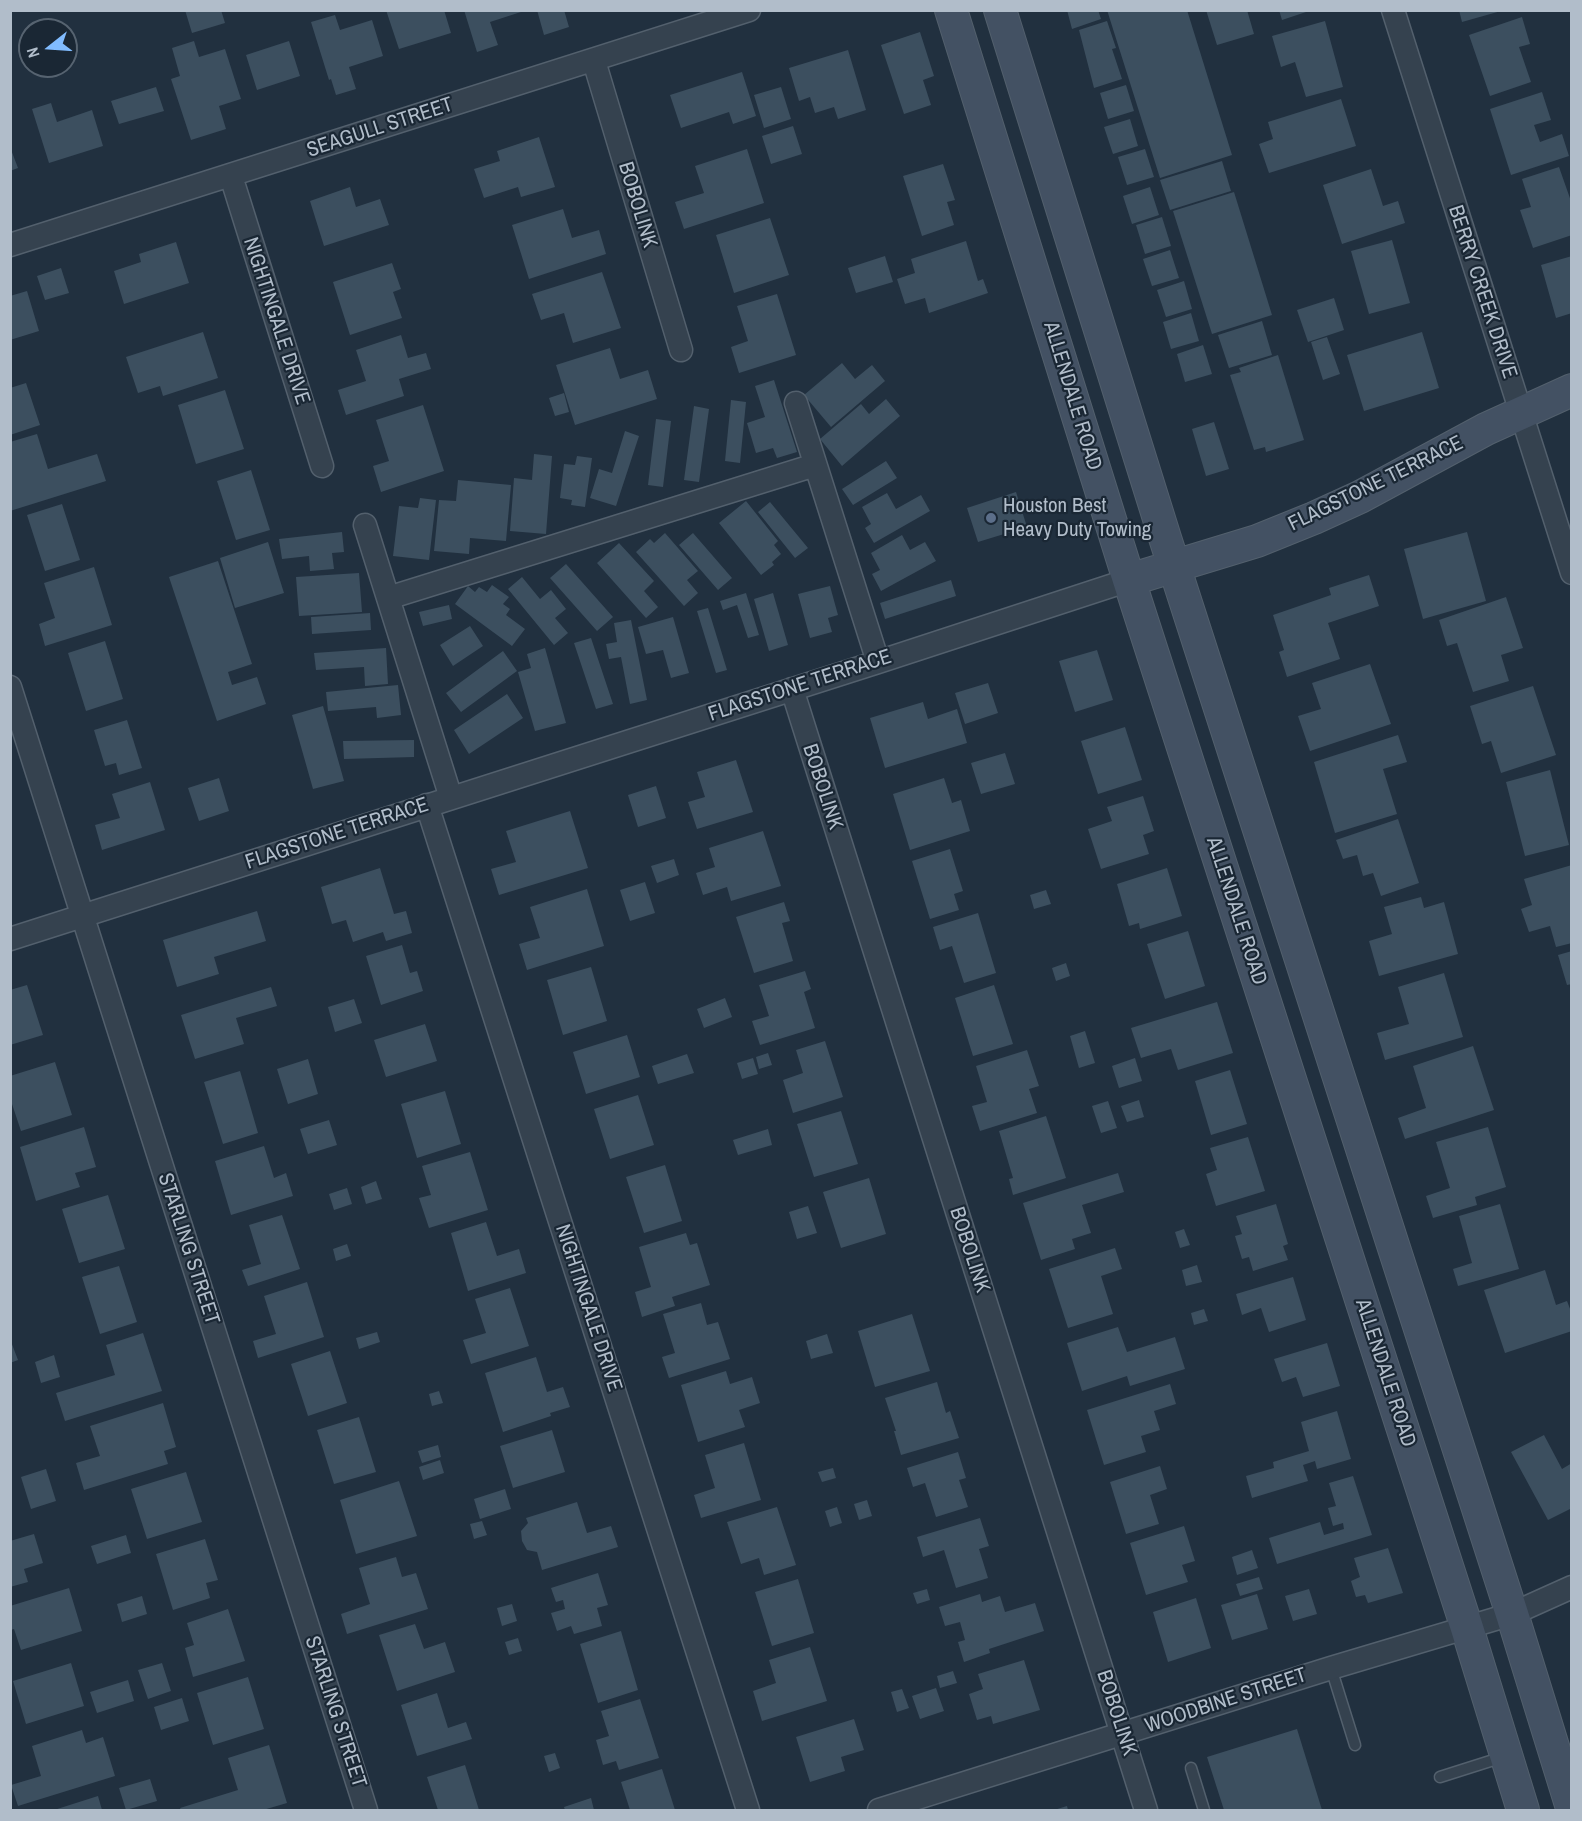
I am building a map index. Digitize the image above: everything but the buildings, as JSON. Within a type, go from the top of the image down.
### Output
[{"type":"main road","name":"ALLENDALE ROAD","points":[[951,10],[1129,579],[1467,1628],[1522,1810]]},
{"type":"main road","points":[[1000,10],[1174,565],[1289,917],[1572,1808]]},
{"type":"main road","points":[[1020,231],[1066,217]]},
{"type":"main road","name":"FLAGSTONE TERRACE","points":[[1129,579],[1257,541],[1314,518],[1360,497],[1486,429],[1572,390]]},
{"type":"main road","points":[[1242,931],[1289,917]]},
{"type":"main road","points":[[1354,1278],[1400,1265]]},
{"type":"street","name":"SEAGULL STREET","points":[[10,245],[749,10]]},
{"type":"street","name":"BERRY CREEK DRIVE","points":[[1393,10],[1572,573]]},
{"type":"street","name":"BOBOLINK","points":[[594,61],[681,350]]},
{"type":"street","name":"NIGHTINGALE DRIVE","points":[[231,176],[322,466]]},
{"type":"street","points":[[796,403],[878,662]]},
{"type":"street","points":[[388,598],[815,465]]},
{"type":"street","points":[[365,525],[451,798]]},
{"type":"street","name":"FLAGSTONE TERRACE","points":[[10,939],[878,662],[1129,579]]},
{"type":"street","name":"STARLING STREET","points":[[10,687],[366,1810]]},
{"type":"street","name":"BOBOLINK","points":[[792,689],[1146,1810]]},
{"type":"street","name":"NIGHTINGALE DRIVE","points":[[427,805],[748,1810]]},
{"type":"street","name":"WOODBINE STREET","points":[[879,1810],[1331,1668],[1512,1614],[1572,1587]]},
{"type":"lane","points":[[1331,1668],[1355,1745]]},
{"type":"lane","points":[[1440,1777],[1506,1756]]},
{"type":"lane","points":[[1191,1768],[1204,1810]]},
{"type":"place","name":"Houston Best Heavy Duty Towing","points":[[991,518]]}]
